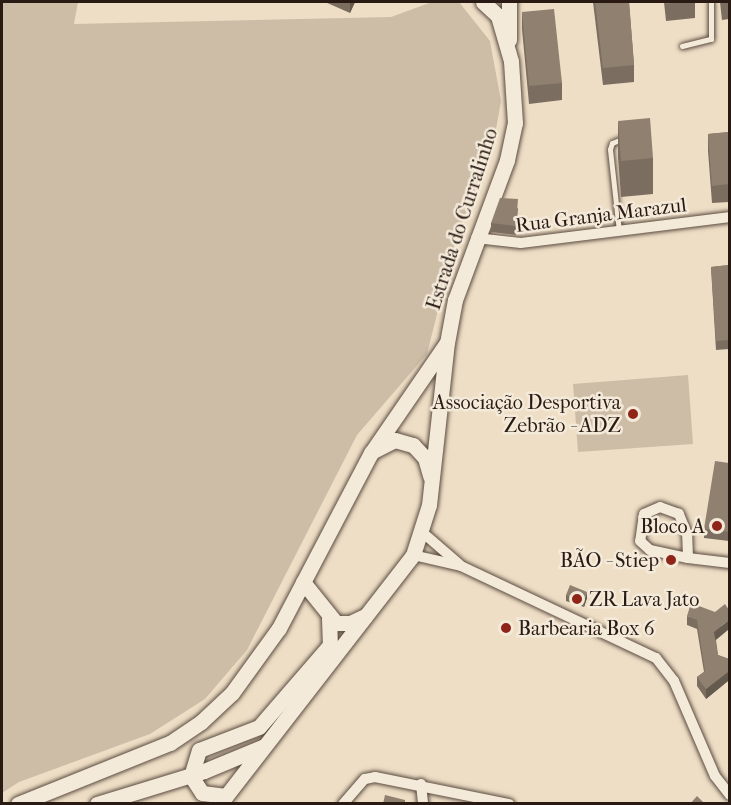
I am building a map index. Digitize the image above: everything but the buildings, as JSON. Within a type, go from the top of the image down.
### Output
[{"type":"street","name":"Estrada do Curralinho","points":[[223,800],[370,614],[413,555],[422,532],[432,482],[447,343],[455,300],[476,238],[507,160],[515,123],[509,49],[501,6]]},
{"type":"street","name":"Rua Granja Marazul","points":[[476,238],[504,244],[729,217]]},
{"type":"street","points":[[18,804],[152,751],[201,722],[248,676],[303,582],[371,453],[447,343]]},
{"type":"street","points":[[371,453],[395,440],[413,446],[425,458],[432,482]]},
{"type":"street","points":[[688,558],[687,534],[679,514],[660,507],[644,514],[639,532],[644,547],[688,558],[729,563]]},
{"type":"street","points":[[422,532],[461,566]]},
{"type":"street","points":[[413,555],[461,566],[656,658],[674,681],[715,776],[729,795]]},
{"type":"street","points":[[303,582],[329,618],[344,625],[370,614]]},
{"type":"street","points":[[223,800],[204,798],[191,776],[199,750],[260,727],[330,645],[329,618]]},
{"type":"street","points":[[98,804],[191,776],[266,745]]},
{"type":"street","points":[[343,804],[365,779],[421,784],[508,802]]},
{"type":"street","points":[[421,784],[423,804]]},
{"type":"lane","points":[[682,46],[711,39],[711,2]]},
{"type":"lane","points":[[619,231],[610,149],[612,143],[627,138]]},
{"type":"shaded area","points":[[2,2],[78,2],[74,24],[391,17],[432,2],[459,2],[490,41],[501,101],[493,146],[457,235],[427,354],[357,435],[247,650],[205,699],[150,734],[19,782],[2,793]]},
{"type":"shaded area","name":"Associação Desportiva Zebrão - ADZ","points":[[688,375],[693,444],[578,452],[573,384]]},
{"type":"place","name":"Associação Desportiva Zebrão - ADZ","points":[[633,414]]},
{"type":"place","name":"Bloco A","points":[[717,526]]},
{"type":"place","name":"BÃO - Stiep","points":[[671,560]]},
{"type":"place","name":"ZR Lava Jato","points":[[577,599]]},
{"type":"place","name":"Barbearia Box 6","points":[[506,628]]}]
